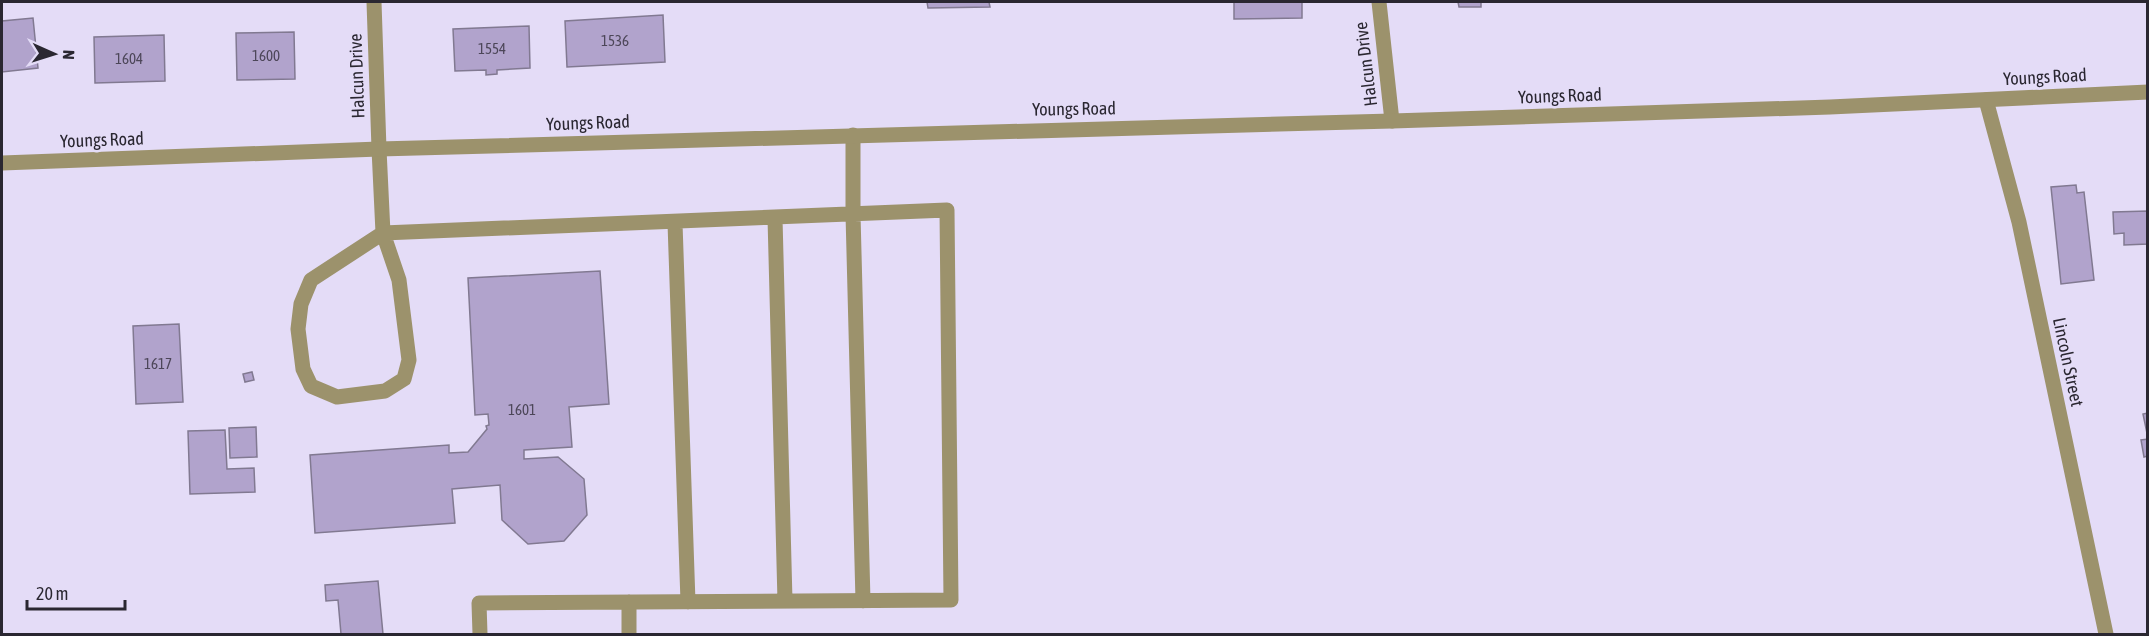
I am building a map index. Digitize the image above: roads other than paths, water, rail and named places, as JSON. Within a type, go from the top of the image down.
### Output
[{"type":"street","name":"Halcun Drive","points":[[374,2],[383,233],[399,280],[409,360],[404,379],[385,391],[337,397],[311,386],[303,369],[298,329],[301,304],[311,280],[383,233]]},
{"type":"street","name":"Halcun Drive","points":[[1378,2],[1392,121]]},
{"type":"street","name":"Youngs Road","points":[[2,163],[378,149],[1830,107],[2148,92]]},
{"type":"street","name":"Lincoln Street","points":[[1986,100],[2019,222],[2106,634]]},
{"type":"street","points":[[853,135],[863,601]]},
{"type":"street","points":[[383,233],[675,223],[947,210],[951,600],[479,603],[480,634]]},
{"type":"street","points":[[776,218],[785,602]]},
{"type":"street","points":[[675,223],[688,602]]},
{"type":"street","points":[[629,602],[629,634]]}]
